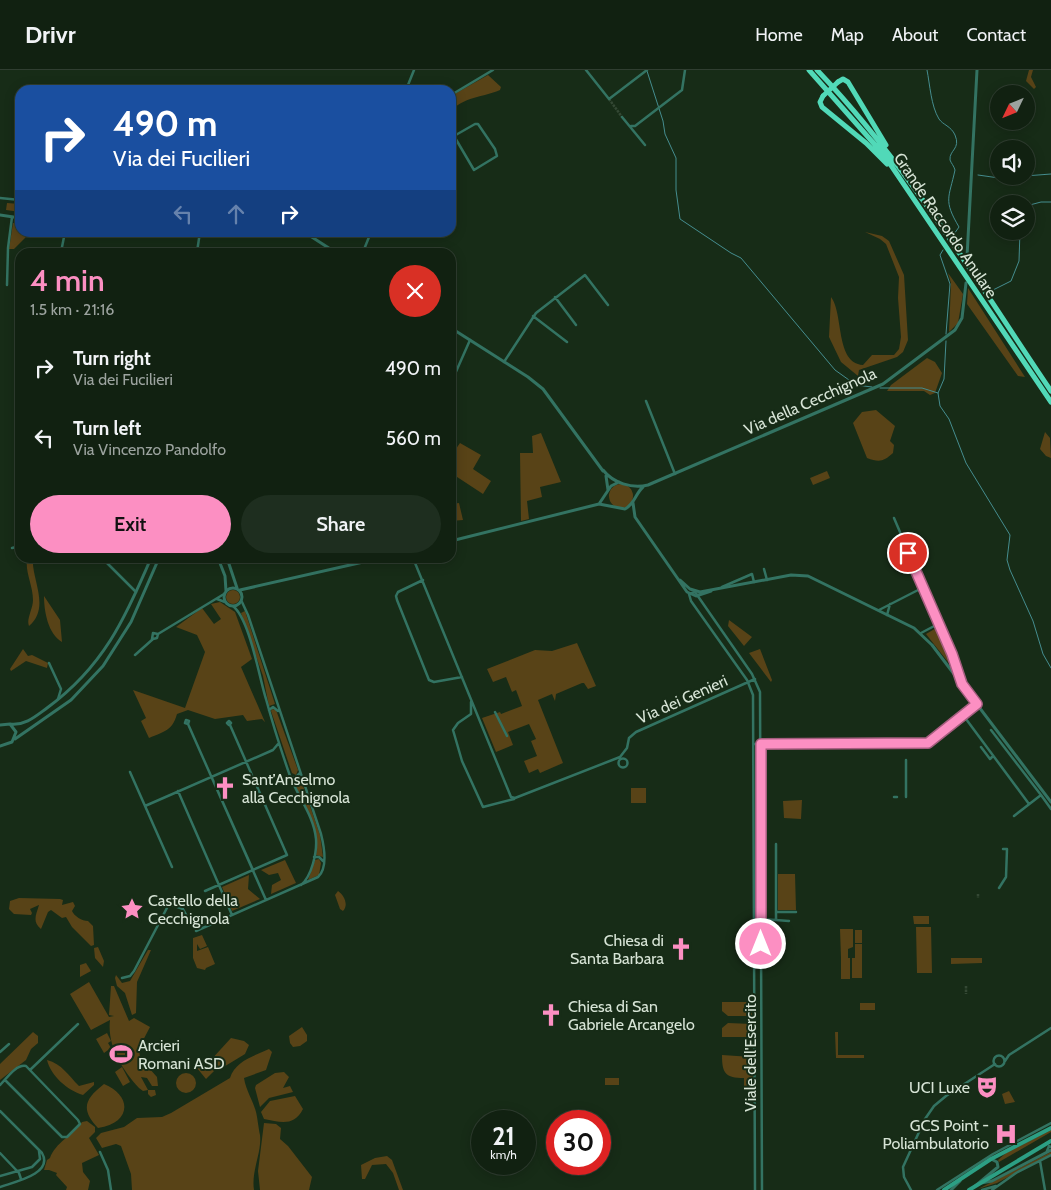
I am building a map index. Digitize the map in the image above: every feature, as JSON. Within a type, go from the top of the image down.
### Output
[{"type":"highway","name":"Grande Raccordo Anulare","points":[[809,70],[858,124],[900,177],[1051,402]]},
{"type":"highway","name":"Grande Raccordo Anulare","points":[[817,70],[894,159],[1051,391]]},
{"type":"highway","points":[[894,159],[850,84],[844,80],[838,82],[823,96],[820,102],[822,107],[866,143],[900,177]]},
{"type":"main road","points":[[944,1190],[992,1159],[1051,1128]]},
{"type":"main road","points":[[969,1190],[1051,1141]]},
{"type":"street","points":[[408,85],[414,70]]},
{"type":"street","points":[[456,92],[493,70]]},
{"type":"street","points":[[586,70],[609,99],[647,70]]},
{"type":"street","points":[[632,126],[682,90],[685,70]]},
{"type":"street","points":[[967,257],[977,70]]},
{"type":"street","points":[[622,116],[632,126],[645,146]]},
{"type":"street","points":[[456,133],[474,124],[478,124],[495,149],[497,156],[474,170],[456,140]]},
{"type":"street","points":[[0,198],[15,200]]},
{"type":"street","points":[[0,215],[15,217]]},
{"type":"street","points":[[7,285],[8,248],[12,217]]},
{"type":"street","points":[[312,237],[329,248]]},
{"type":"street","points":[[504,362],[533,316],[585,275],[608,306]]},
{"type":"street","name":"Via della Cecchignola","points":[[619,482],[639,487],[648,485],[864,393],[890,380],[955,330],[962,318],[966,284]]},
{"type":"street","points":[[555,297],[576,325]]},
{"type":"street","points":[[533,316],[567,342]]},
{"type":"street","points":[[456,331],[533,380],[548,394],[610,479],[619,482]]},
{"type":"street","points":[[456,372],[470,340]]},
{"type":"street","points":[[646,401],[675,474]]},
{"type":"street","points":[[603,470],[608,480],[607,492],[612,506]]},
{"type":"street","points":[[598,504],[613,484],[619,482]]},
{"type":"street","points":[[630,485],[634,491],[635,498]]},
{"type":"street","name":"Via della Cecchignola","points":[[633,503],[640,490],[648,485]]},
{"type":"street","points":[[624,510],[633,503],[635,517]]},
{"type":"street","points":[[456,539],[598,504],[612,506],[624,510],[635,517],[689,594],[700,596],[752,574],[754,582]]},
{"type":"street","points":[[894,518],[962,684]]},
{"type":"street","points":[[107,563],[136,590],[135,594]]},
{"type":"street","points":[[0,725],[16,725],[27,722],[70,690],[105,651],[118,631],[149,563]]},
{"type":"street","points":[[0,746],[15,739],[71,700],[103,666],[131,622],[157,563]]},
{"type":"street","points":[[218,563],[218,567],[223,570],[225,602]]},
{"type":"street","points":[[229,563],[238,590],[243,596]]},
{"type":"street","points":[[135,655],[153,639],[158,638],[158,634],[225,593],[250,589],[360,563]]},
{"type":"street","points":[[416,563],[508,792],[511,798],[515,798]]},
{"type":"street","points":[[764,569],[767,580]]},
{"type":"street","points":[[689,594],[794,574],[808,576],[879,610],[921,633],[1051,802]]},
{"type":"street","points":[[423,580],[396,594],[400,609],[429,680],[434,682],[462,677]]},
{"type":"street","points":[[680,580],[700,596],[702,603],[695,606]]},
{"type":"street","points":[[129,584],[135,587],[139,585]]},
{"type":"street","points":[[879,610],[922,588]]},
{"type":"street","points":[[196,931],[320,876],[324,861],[322,839],[248,615],[242,602],[243,596],[250,589]]},
{"type":"street","name":"Viale dell'Esercito","points":[[689,594],[695,606],[748,682],[753,696],[755,1190]]},
{"type":"street","points":[[216,599],[233,606],[239,613],[251,645],[269,711],[290,776],[314,827],[316,842],[314,857],[306,880],[299,886]]},
{"type":"street","points":[[233,606],[242,602]]},
{"type":"street","name":"Viale dell'Esercito","points":[[702,603],[755,679],[760,692],[762,1190]]},
{"type":"street","points":[[887,615],[890,604]]},
{"type":"street","points":[[921,633],[938,624]]},
{"type":"street","points":[[153,639],[152,634],[156,632],[158,634]]},
{"type":"street","points":[[49,663],[60,689],[58,700]]},
{"type":"street","name":"Via dei Genieri","points":[[471,700],[471,714],[458,722],[454,735],[462,761],[484,807],[515,798],[620,757],[627,748],[629,738],[636,732],[755,679]]},
{"type":"street","points":[[60,689],[70,690]]},
{"type":"street","points":[[754,744],[928,743],[977,704]]},
{"type":"street","points":[[269,711],[275,707],[281,717]]},
{"type":"street","points":[[495,712],[507,736]]},
{"type":"street","points":[[966,719],[1029,804]]},
{"type":"street","points":[[10,724],[15,729],[15,739]]},
{"type":"street","points":[[188,724],[266,900]]},
{"type":"street","points":[[205,891],[287,856],[230,725]]},
{"type":"street","points":[[991,730],[1051,809]]},
{"type":"street","points":[[0,742],[5,744]]},
{"type":"street","points":[[145,806],[272,750],[279,743]]},
{"type":"street","points":[[981,748],[990,759],[993,756]]},
{"type":"street","points":[[272,750],[282,752]]},
{"type":"street","points":[[906,760],[906,797]]},
{"type":"street","points":[[754,763],[761,763]]},
{"type":"street","points":[[130,772],[172,867]]},
{"type":"street","points":[[290,776],[295,778],[300,773]]},
{"type":"street","points":[[178,791],[232,915]]},
{"type":"street","points":[[1014,816],[1040,795]]},
{"type":"street","points":[[754,842],[761,845]]},
{"type":"street","points":[[776,844],[776,920]]},
{"type":"street","points":[[999,888],[1006,877],[1007,849],[1003,848]]},
{"type":"street","points":[[314,857],[319,857],[324,861]]},
{"type":"street","points":[[754,896],[761,896]]},
{"type":"street","points":[[122,978],[130,976],[134,971],[170,904],[183,909],[191,924],[201,929]]},
{"type":"street","points":[[776,912],[796,912]]},
{"type":"street","points":[[761,919],[789,920]]},
{"type":"street","points":[[754,944],[761,944]]},
{"type":"street","points":[[754,980],[762,980]]},
{"type":"street","points":[[754,995],[762,995]]},
{"type":"street","points":[[754,1000],[762,1000]]},
{"type":"street","points":[[30,1070],[78,1024]]},
{"type":"street","points":[[911,1190],[904,1177],[904,1165],[930,1111],[946,1096],[995,1064],[1000,1066],[1009,1055],[1051,1028]]},
{"type":"street","points":[[754,1039],[762,1040]]},
{"type":"street","points":[[0,1052],[9,1044]]},
{"type":"street","points":[[995,1064],[995,1057],[1009,1055]]},
{"type":"street","points":[[1000,1056],[1005,1061]]},
{"type":"street","points":[[0,1085],[4,1080],[20,1066],[25,1065],[79,1120],[79,1125],[66,1137],[60,1136],[4,1080]]},
{"type":"street","points":[[755,1097],[762,1097]]},
{"type":"street","points":[[0,1111],[45,1159]]},
{"type":"street","points":[[937,1190],[993,1154],[1051,1123]]},
{"type":"street","points":[[755,1138],[762,1138]]},
{"type":"street","points":[[980,1183],[993,1180],[1051,1148]]},
{"type":"street","points":[[38,1150],[40,1158]]},
{"type":"street","points":[[100,1152],[107,1168],[111,1190]]},
{"type":"street","points":[[0,1153],[17,1171],[21,1179]]},
{"type":"street","points":[[992,1190],[1051,1156]]},
{"type":"street","points":[[40,1158],[45,1159]]},
{"type":"street","points":[[0,1176],[33,1166],[40,1158]]},
{"type":"street","points":[[0,1187],[41,1170],[45,1159]]},
{"type":"street","points":[[974,1187],[998,1168],[998,1164],[992,1159]]},
{"type":"street","points":[[1040,1161],[1045,1190]]},
{"type":"street","points":[[951,1190],[962,1178]]},
{"type":"street","points":[[982,1190],[1000,1184]]},
{"type":"shaded area","points":[[1029,70],[1033,70],[1031,77],[1035,85],[1030,85],[1026,81]]},
{"type":"shaded area","points":[[488,75],[501,87],[500,90],[467,100],[456,106],[456,93]]},
{"type":"shaded area","points":[[7,203],[15,204],[15,211],[6,210]]},
{"type":"shaded area","points":[[13,223],[15,223],[15,237],[26,237],[14,249],[9,249]]},
{"type":"shaded area","points":[[865,232],[882,236],[889,241],[904,275],[908,340],[903,352],[897,357],[859,370],[858,376],[841,362],[829,337],[831,297],[838,315],[844,347],[848,356],[854,362],[863,365],[872,355],[894,355],[899,349],[901,337],[898,298],[899,277],[886,244]]},
{"type":"shaded area","points":[[948,273],[963,294],[958,323],[949,332],[951,283]]},
{"type":"shaded area","points":[[968,288],[1025,377],[1018,376],[967,304]]},
{"type":"shaded area","points":[[927,358],[935,362],[942,373],[935,393],[930,395],[924,391],[887,391],[891,385]]},
{"type":"shaded area","points":[[876,410],[895,426],[890,441],[894,445],[893,453],[879,461],[867,458],[853,423],[862,412]]},
{"type":"shaded area","points":[[1045,432],[1050,438],[1051,458],[1046,456],[1040,449]]},
{"type":"shaded area","points":[[541,433],[561,482],[540,487],[542,497],[527,501],[529,519],[521,521],[520,453],[533,453],[532,436]]},
{"type":"shaded area","points":[[460,443],[481,455],[473,469],[491,481],[483,494],[456,476],[456,449]]},
{"type":"shaded area","points":[[827,471],[830,478],[813,485],[810,478]]},
{"type":"shaded area","points":[[621,484],[626,485],[632,491],[632,501],[626,507],[621,508],[616,507],[610,501],[609,496],[610,491],[616,485]]},
{"type":"shaded area","points":[[456,503],[459,503],[463,520],[456,521]]},
{"type":"shaded area","points":[[27,563],[33,563],[39,602],[39,610],[29,626],[28,620],[33,600]]},
{"type":"shaded area","points":[[230,590],[236,590],[240,597],[236,604],[230,604],[226,600],[226,594]]},
{"type":"shaded area","points":[[44,596],[60,620],[62,642],[53,634],[50,628],[46,615]]},
{"type":"shaded area","points":[[220,602],[235,612],[252,659],[241,667],[265,722],[262,719],[247,721],[243,715],[215,719],[188,710],[177,714],[173,724],[167,730],[149,738],[141,721],[146,718],[133,690],[185,708],[205,652],[197,635],[176,627],[202,608],[214,624],[221,619],[211,604]]},
{"type":"shaded area","points":[[245,611],[275,704],[269,706],[263,676],[241,613]]},
{"type":"shaded area","points":[[729,620],[752,637],[744,646],[728,626]]},
{"type":"shaded area","points":[[938,627],[953,664],[955,671],[926,634]]},
{"type":"shaded area","points":[[577,643],[596,686],[588,689],[582,683],[556,694],[555,701],[552,694],[538,700],[563,763],[540,773],[538,769],[529,773],[524,761],[537,756],[531,741],[536,739],[529,724],[508,732],[513,745],[496,752],[482,718],[500,712],[501,714],[522,706],[516,690],[512,692],[506,677],[493,682],[487,669],[535,650],[552,651]]},
{"type":"shaded area","points":[[23,649],[28,656],[32,655],[48,663],[47,668],[26,661],[11,671],[10,669]]},
{"type":"shaded area","points":[[760,649],[772,680],[771,682],[749,653]]},
{"type":"shaded area","points":[[272,709],[276,710],[298,770],[296,775],[292,773],[271,711]]},
{"type":"shaded area","points":[[300,777],[320,835],[323,857],[316,855],[316,835],[313,825],[292,779]]},
{"type":"shaded area","points":[[631,788],[646,788],[646,803],[631,803]]},
{"type":"shaded area","points":[[802,800],[801,819],[784,818],[783,801]]},
{"type":"shaded area","points":[[319,859],[321,863],[319,875],[308,880],[315,860]]},
{"type":"shaded area","points":[[285,860],[296,883],[271,894],[272,885],[281,880],[278,873],[269,875],[261,870]]},
{"type":"shaded area","points":[[778,874],[795,874],[796,910],[778,910]]},
{"type":"shaded area","points":[[249,875],[248,889],[260,899],[232,911],[222,887]]},
{"type":"shaded area","points":[[338,891],[345,900],[346,906],[343,911],[340,909],[335,895]]},
{"type":"shaded area","points":[[19,898],[60,899],[63,900],[62,905],[73,902],[75,906],[72,911],[75,915],[88,921],[93,926],[94,945],[91,946],[72,927],[66,917],[62,918],[51,910],[48,912],[41,929],[36,924],[39,905],[30,909],[31,915],[14,914],[9,909],[10,901]]},
{"type":"shaded area","points":[[913,916],[929,916],[929,924],[914,924]]},
{"type":"shaded area","points":[[916,927],[931,927],[932,973],[917,973]]},
{"type":"shaded area","points":[[840,929],[853,929],[853,947],[848,949],[848,958],[841,958]]},
{"type":"shaded area","points":[[855,930],[862,930],[862,943],[855,943]]},
{"type":"shaded area","points":[[202,935],[207,946],[200,949],[197,944],[197,951],[208,947],[215,964],[205,970],[197,968],[193,958],[193,938]]},
{"type":"shaded area","points":[[855,944],[862,944],[862,978],[852,978],[852,958],[855,958]]},
{"type":"shaded area","points":[[98,947],[104,961],[103,967],[95,958],[94,948]]},
{"type":"shaded area","points":[[148,950],[151,950],[137,982],[136,1013],[132,1015],[125,993],[117,986],[115,978],[116,975],[122,983],[130,981]]},
{"type":"shaded area","points":[[841,958],[850,958],[850,979],[841,979]]},
{"type":"shaded area","points":[[951,958],[982,958],[982,963],[951,964]]},
{"type":"shaded area","points":[[86,963],[91,971],[80,977],[80,965]]},
{"type":"shaded area","points":[[89,982],[109,1017],[114,1016],[109,1015],[111,986],[114,986],[129,1021],[134,1018],[150,1027],[139,1048],[140,1058],[157,1077],[158,1086],[152,1086],[147,1078],[141,1077],[148,1090],[143,1091],[127,1073],[113,1048],[110,1020],[91,1030],[70,994]]},
{"type":"shaded area","points":[[722,1002],[752,1002],[752,1016],[728,1016],[722,1011]]},
{"type":"shaded area","points":[[860,1003],[875,1003],[875,1010],[860,1010]]},
{"type":"shaded area","points":[[728,1023],[752,1024],[752,1037],[722,1037],[722,1028]]},
{"type":"shaded area","points":[[302,1027],[307,1035],[307,1041],[300,1046],[293,1047],[289,1036]]},
{"type":"shaded area","points":[[33,1032],[38,1036],[38,1043],[31,1049],[26,1060],[0,1080],[0,1064]]},
{"type":"shaded area","points":[[835,1032],[838,1032],[838,1055],[864,1055],[864,1058],[836,1058]]},
{"type":"shaded area","points":[[107,1033],[111,1041],[108,1043],[111,1048],[104,1053],[96,1039]]},
{"type":"shaded area","points":[[231,1038],[244,1041],[249,1045],[245,1054],[222,1068],[210,1061]]},
{"type":"shaded area","points":[[269,1049],[272,1052],[266,1070],[244,1078],[256,1112],[260,1135],[253,1183],[254,1190],[132,1190],[131,1174],[121,1146],[116,1144],[102,1148],[96,1138],[101,1133],[124,1127],[137,1118],[162,1117],[171,1113],[230,1078],[232,1072],[241,1063]]},
{"type":"shaded area","points":[[722,1055],[752,1057],[753,1085],[744,1086],[744,1078],[733,1077],[726,1073]]},
{"type":"shaded area","points":[[47,1060],[61,1067],[79,1086],[94,1082],[94,1085],[83,1095],[71,1090],[52,1072]]},
{"type":"shaded area","points":[[122,1067],[130,1082],[123,1086],[115,1072]]},
{"type":"shaded area","points":[[197,1068],[216,1069],[206,1079]]},
{"type":"shaded area","points":[[284,1072],[289,1077],[283,1088],[290,1086],[293,1092],[269,1098],[260,1107],[255,1088],[256,1085],[275,1073]]},
{"type":"shaded area","points":[[186,1073],[193,1076],[196,1083],[193,1090],[186,1093],[179,1090],[176,1083],[179,1076]]},
{"type":"shaded area","points":[[605,1078],[619,1078],[619,1085],[605,1085]]},
{"type":"shaded area","points":[[104,1084],[120,1095],[124,1102],[124,1109],[117,1121],[98,1128],[89,1115],[87,1104]]},
{"type":"shaded area","points":[[148,1090],[155,1090],[156,1095],[151,1097],[148,1094]]},
{"type":"shaded area","points":[[1009,1091],[1015,1102],[1005,1104],[1002,1094]]},
{"type":"shaded area","points":[[295,1096],[303,1109],[295,1119],[286,1122],[264,1119],[261,1112],[270,1101]]},
{"type":"shaded area","points":[[87,1121],[95,1127],[95,1132],[89,1138],[99,1155],[82,1163],[83,1172],[90,1181],[88,1190],[66,1190],[67,1187],[56,1175],[57,1173],[44,1170],[47,1160],[60,1143],[82,1122]]},
{"type":"shaded area","points":[[264,1123],[276,1124],[281,1128],[280,1139],[288,1146],[312,1177],[309,1190],[260,1190],[258,1171]]},
{"type":"shaded area","points":[[1051,1130],[1051,1132],[999,1162],[998,1160],[1006,1153]]},
{"type":"shaded area","points":[[1051,1152],[1051,1154],[997,1183],[978,1189]]},
{"type":"shaded area","points":[[387,1156],[392,1160],[403,1190],[399,1190],[393,1173],[386,1164],[372,1165],[365,1179],[362,1179],[361,1165],[375,1158]]},
{"type":"waterway","points":[[927,70],[932,102],[936,114],[953,132],[957,143],[950,157],[955,170],[949,193],[949,204],[959,227],[952,237]]},
{"type":"waterway","points":[[647,71],[663,121],[665,134],[676,158],[676,190],[680,219],[741,258],[835,370],[856,385],[872,387]]},
{"type":"waterway","points":[[978,175],[999,178],[1051,174]]},
{"type":"waterway","points":[[1035,204],[1051,202]]},
{"type":"waterway","points":[[993,290],[1011,281],[1019,261],[1020,240]]},
{"type":"waterway","points":[[943,250],[940,255],[950,284],[946,334]]},
{"type":"waterway","points":[[946,341],[944,379],[938,393],[940,406],[949,419],[966,463],[1010,535],[1007,560],[1010,570],[1033,621],[1043,654],[1051,668]]},
{"type":"waterway","points":[[880,388],[922,388],[938,393]]},
{"type":"tunnel","points":[[609,99],[622,117]]},
{"type":"tunnel","points":[[966,986],[966,994]]},
{"type":"place","name":"Sant’Anselmo alla Cecchignola","points":[[225,788]]},
{"type":"place","name":"Castello della Cecchignola","points":[[132,909]]},
{"type":"place","name":"Chiesa di Santa Barbara","points":[[681,949]]},
{"type":"place","name":"Chiesa di San Gabriele Arcangelo","points":[[551,1015]]},
{"type":"place","name":"Arcieri Romani ASD","points":[[121,1054]]},
{"type":"place","name":"UCI Luxe","points":[[987,1087]]},
{"type":"place","name":"GCS Point - Poliambulatorio","points":[[1006,1134]]},
{"type":"route","points":[[761,944],[761,744],[928,743],[977,704],[962,684],[952,654],[908,553]]}]
